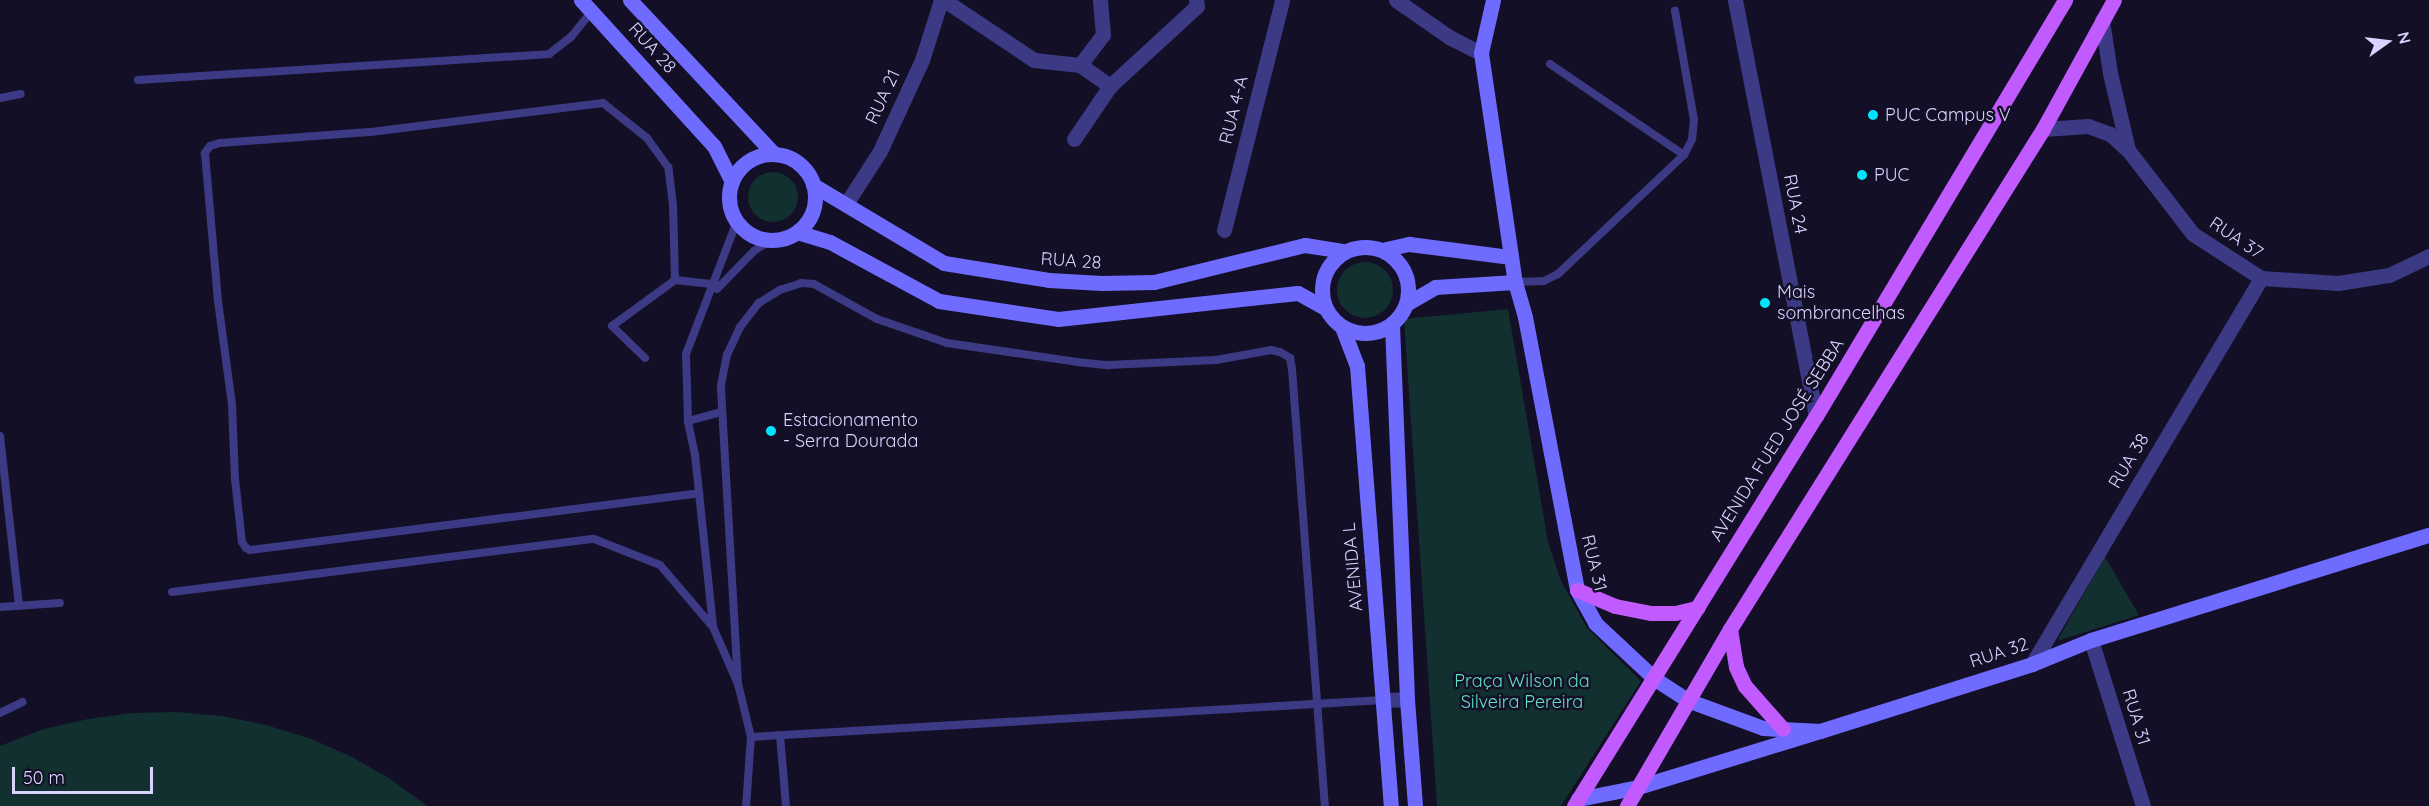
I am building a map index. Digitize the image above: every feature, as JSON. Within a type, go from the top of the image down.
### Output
[{"type":"main road","name":"RUA 28","points":[[630,0],[774,154]]},
{"type":"main road","points":[[1382,250],[1409,244],[1511,256],[1481,53],[1493,0]]},
{"type":"main road","name":"AVENIDA FUED JOSÉ SEBBA","points":[[1576,802],[1655,679],[1816,416],[2065,0]]},
{"type":"main road","points":[[1627,806],[1730,629],[2043,129],[2114,0]]},
{"type":"main road","name":"RUA 28","points":[[587,5],[714,146],[732,182]]},
{"type":"main road","points":[[774,154],[787,156],[799,163],[813,185],[815,198],[813,211],[797,232],[784,238],[771,240],[752,234],[737,221],[731,209],[732,182],[738,170],[748,161],[760,155],[774,154]]},
{"type":"main road","name":"RUA 28","points":[[813,185],[944,263],[1049,280],[1102,283],[1154,282],[1305,245],[1344,251]]},
{"type":"main road","points":[[797,232],[830,242],[939,301],[1058,319],[1298,293],[1326,308],[1342,327],[1367,333],[1392,324],[1406,304],[1435,287],[1515,282]]},
{"type":"main road","points":[[1326,308],[1322,295],[1326,270],[1344,251],[1370,246],[1393,256],[1407,278],[1406,304]]},
{"type":"main road","name":"RUA 31","points":[[1511,256],[1515,282],[1525,317],[1577,590],[1595,623],[1655,679],[1687,700],[1763,728],[1821,731]]},
{"type":"main road","points":[[1392,324],[1407,699],[1415,806]]},
{"type":"main road","name":"AVENIDA L","points":[[1342,327],[1357,366],[1391,806]]},
{"type":"main road","name":"RUA 32","points":[[1576,802],[1638,787],[1821,731],[2032,664],[2091,640],[2429,535]]},
{"type":"main road","points":[[1577,590],[1615,606],[1651,613],[1675,613],[1697,608]]},
{"type":"main road","points":[[1730,629],[1736,666],[1744,686],[1783,729]]},
{"type":"street","points":[[943,0],[1034,60],[1080,65],[1110,86]]},
{"type":"street","name":"RUA 21","points":[[846,204],[885,140],[922,60],[943,0]]},
{"type":"street","points":[[1080,65],[1103,34],[1101,0]]},
{"type":"street","points":[[1074,139],[1110,86],[1197,6],[1196,0]]},
{"type":"street","name":"RUA 4-A","points":[[1224,230],[1282,0]]},
{"type":"street","points":[[1396,0],[1449,36],[1481,53]]},
{"type":"street","name":"RUA 24","points":[[1736,0],[1816,416]]},
{"type":"street","name":"RUA 37","points":[[2102,20],[2110,73],[2128,150]]},
{"type":"street","name":"RUA 37","points":[[2043,129],[2088,126],[2110,134],[2128,150],[2193,234],[2260,278],[2338,282],[2389,275],[2429,256]]},
{"type":"street","name":"RUA 38","points":[[2032,664],[2260,278]]},
{"type":"street","name":"RUA 31","points":[[2091,640],[2143,806]]},
{"type":"street","points":[[1383,700],[1407,699]]},
{"type":"lane","points":[[138,80],[549,54],[571,37],[587,5]]},
{"type":"lane","points":[[1515,282],[1544,281],[1558,274],[1684,155],[1692,139],[1694,120],[1675,11]]},
{"type":"lane","points":[[1550,64],[1684,155]]},
{"type":"lane","points":[[0,98],[21,94]]},
{"type":"lane","points":[[675,280],[673,206],[668,167],[647,138],[603,103],[369,132],[220,143],[210,146],[206,153],[211,230],[232,405],[235,480],[242,542],[250,550],[699,494]]},
{"type":"lane","points":[[737,221],[717,284],[695,325],[686,354],[688,421],[714,627],[738,684],[751,737],[746,806]]},
{"type":"lane","points":[[645,358],[612,326],[675,280],[717,284],[754,251],[771,240]]},
{"type":"lane","points":[[738,684],[722,411],[723,375],[727,355],[740,327],[759,303],[780,290],[801,283],[814,284],[877,319],[947,343],[1002,353],[1103,366],[1216,360],[1271,350],[1290,358],[1292,369],[1325,806]]},
{"type":"lane","points":[[688,421],[722,411]]},
{"type":"lane","points":[[0,436],[19,606]]},
{"type":"lane","points":[[172,592],[594,539],[660,565],[714,627]]},
{"type":"lane","points":[[0,607],[60,603]]},
{"type":"lane","points":[[751,737],[1383,700]]},
{"type":"lane","points":[[0,713],[23,702]]},
{"type":"lane","points":[[780,735],[786,806]]},
{"type":"green space","points":[[768,172],[778,172],[791,179],[798,192],[798,202],[791,215],[778,222],[768,222],[759,218],[752,211],[748,202],[748,192],[752,183],[759,176]]},
{"type":"green space","points":[[1360,262],[1370,262],[1385,270],[1391,279],[1393,290],[1391,301],[1385,310],[1370,318],[1360,318],[1349,313],[1342,306],[1337,295],[1337,285],[1342,274],[1349,267]]},
{"type":"green space","name":"Praça Wilson da Silveira Pereira","points":[[1508,309],[1548,542],[1561,581],[1587,628],[1641,681],[1561,806],[1437,806],[1404,319]]},
{"type":"green space","points":[[2105,557],[2139,615],[2057,641]]},
{"type":"green space","points":[[177,712],[222,716],[266,725],[309,738],[350,756],[389,778],[427,806],[0,806],[0,746],[44,729],[88,719],[132,713]]},
{"type":"place","name":"PUC Campus V","points":[[1873,115]]},
{"type":"place","name":"PUC","points":[[1862,175]]},
{"type":"place","name":"Mais sombrancelhas","points":[[1765,303]]},
{"type":"place","name":"Estacionamento - Serra Dourada","points":[[771,431]]}]
